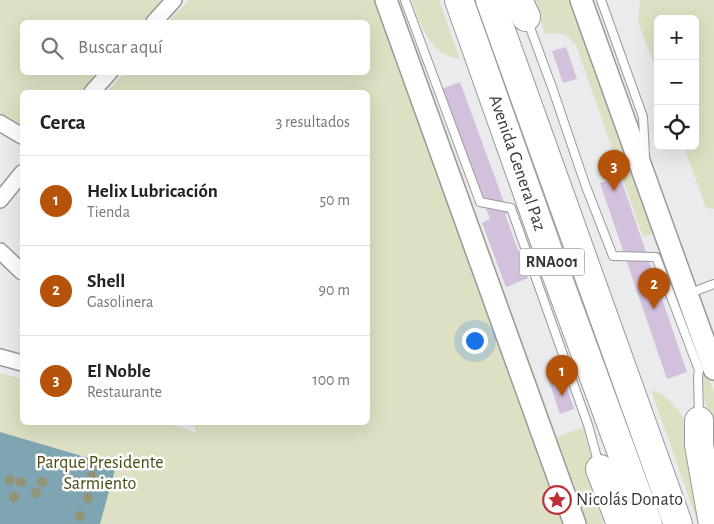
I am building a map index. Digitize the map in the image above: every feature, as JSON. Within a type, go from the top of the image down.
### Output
[{"type":"highway","name":"Avenida General Paz","points":[[459,0],[648,524]]},
{"type":"highway","name":"Avenida General Paz","points":[[490,0],[678,524]]},
{"type":"highway","points":[[703,429],[699,445],[713,524]]},
{"type":"highway","points":[[600,469],[621,524]]},
{"type":"street","points":[[156,20],[174,0]]},
{"type":"street","points":[[386,0],[575,524]]},
{"type":"street","points":[[581,0],[687,294],[704,330],[714,369]]},
{"type":"street","points":[[94,90],[107,75]]},
{"type":"street","points":[[0,123],[20,135]]},
{"type":"street","points":[[0,200],[20,175]]},
{"type":"street","points":[[0,251],[20,270]]},
{"type":"street","points":[[0,357],[20,362]]},
{"type":"lane","points":[[405,0],[480,202],[511,208],[588,426],[600,469],[604,501]]},
{"type":"lane","points":[[601,0],[643,117],[647,182]]},
{"type":"lane","points":[[523,6],[585,184],[613,256],[656,257],[699,370],[703,429]]},
{"type":"lane","points":[[687,294],[714,284]]},
{"type":"green space","points":[[0,0],[162,0],[144,20],[20,20],[20,75],[96,75],[83,90],[20,90],[20,125],[0,113]]},
{"type":"green space","name":"Parque Presidente Sarmiento","points":[[189,0],[377,0],[567,524],[0,524],[0,373],[20,378],[20,425],[175,425],[197,433],[194,425],[370,425],[370,90],[109,90],[122,75],[370,75],[370,20],[170,20]]},
{"type":"green space","points":[[395,0],[399,0],[557,437],[583,427],[591,456],[595,488],[603,524],[584,524]]},
{"type":"green space","points":[[411,0],[439,0],[460,59],[450,57],[441,52],[429,40]]},
{"type":"green space","points":[[534,0],[573,0],[714,392],[714,439],[703,392],[702,380],[704,374],[654,234],[643,237],[576,45],[565,34],[545,34]]},
{"type":"green space","points":[[640,0],[714,0],[714,209],[706,208],[685,150],[699,150],[699,15],[654,15],[654,65],[638,22]]},
{"type":"green space","points":[[651,390],[663,395],[672,403],[687,424],[708,524],[698,524]]},
{"type":"water","points":[[0,432],[116,466],[100,524],[0,524]]},
{"type":"building","points":[[566,47],[577,79],[563,83],[552,51]]},
{"type":"building","points":[[460,82],[508,213],[505,214],[528,278],[506,287],[482,223],[490,219],[441,89]]},
{"type":"building","points":[[620,176],[687,372],[667,379],[600,183]]},
{"type":"building","points":[[564,378],[574,409],[560,414],[549,382]]},
{"type":"place","name":"El Noble","points":[[614,191]]},
{"type":"place","name":"Shell","points":[[654,309]]},
{"type":"place","name":"Helix Lubricación","points":[[562,396]]},
{"type":"place","name":"Nicolás Donato","points":[[557,500]]}]
